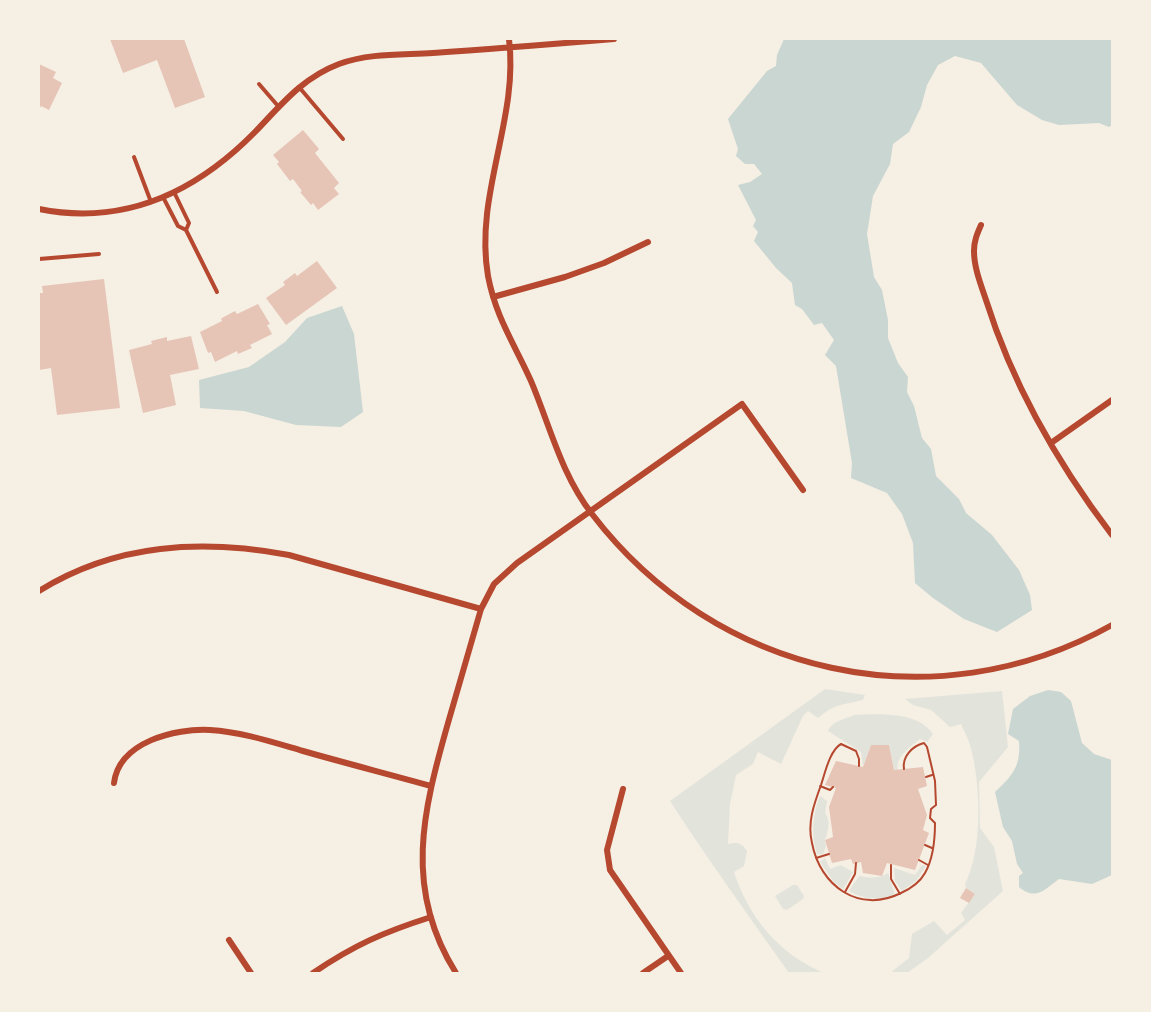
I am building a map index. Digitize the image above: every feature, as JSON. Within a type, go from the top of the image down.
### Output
[{"type":"street","points":[[509,39],[506,111],[488,199],[485,230],[486,257],[493,297],[503,326],[537,395],[563,466],[591,512],[647,572],[681,601],[724,629],[765,648],[834,669],[899,676],[956,675],[993,670],[1061,650],[1112,625]]},
{"type":"street","points":[[39,209],[86,215],[121,211],[151,203],[202,176],[233,152],[298,87],[320,72],[353,59],[378,55],[510,48],[614,39]]},
{"type":"street","points":[[981,225],[974,244],[974,258],[990,312],[1019,384],[1051,444],[1086,500],[1112,535]]},
{"type":"street","points":[[493,297],[565,277],[603,263],[648,242]]},
{"type":"street","points":[[1051,444],[1112,400]]},
{"type":"street","points":[[456,973],[444,951],[431,917],[422,864],[422,833],[430,786],[481,609],[494,584],[505,572],[742,404],[803,490]]},
{"type":"street","points":[[39,591],[84,568],[125,555],[183,546],[219,546],[289,555],[481,609]]},
{"type":"street","points":[[114,783],[121,765],[143,745],[178,733],[207,730],[252,737],[430,786]]},
{"type":"street","points":[[623,789],[607,850],[610,870],[681,973]]},
{"type":"street","points":[[313,973],[368,940],[431,917]]},
{"type":"street","points":[[229,940],[251,973]]},
{"type":"street","points":[[644,973],[668,956]]},
{"type":"lane","points":[[259,84],[278,106]]},
{"type":"lane","points":[[298,87],[343,139]]},
{"type":"lane","points":[[134,157],[151,203]]},
{"type":"lane","points":[[174,192],[189,223],[186,230]]},
{"type":"lane","points":[[163,197],[178,226],[186,230],[218,292]]},
{"type":"lane","points":[[39,259],[99,254]]},
{"type":"path","points":[[859,766],[856,751],[841,744],[837,746],[820,786],[811,819],[812,844],[816,858],[830,881],[845,892],[863,900],[874,901],[883,901],[900,894],[918,881],[928,865],[932,848],[935,823],[930,815],[931,809],[936,805],[935,781],[932,775],[931,760],[924,743],[914,747],[906,756],[903,762],[904,769]]},
{"type":"path","points":[[926,777],[932,775]]},
{"type":"path","points":[[820,786],[830,790],[833,787]]},
{"type":"path","points":[[925,845],[932,848]]},
{"type":"path","points":[[816,858],[829,854]]},
{"type":"path","points":[[919,860],[928,865]]},
{"type":"path","points":[[845,892],[855,874],[856,863]]},
{"type":"path","points":[[891,865],[891,879],[900,894]]},
{"type":"shaded area","points":[[784,39],[1112,39],[1112,125],[1109,127],[1099,123],[1059,125],[1042,120],[1017,105],[981,63],[955,56],[938,65],[927,85],[921,107],[909,132],[893,144],[890,164],[873,196],[867,234],[874,277],[882,290],[888,320],[888,338],[898,363],[908,377],[907,392],[914,406],[922,438],[931,449],[936,476],[959,499],[966,513],[992,535],[1019,570],[1030,595],[1032,610],[997,632],[964,619],[915,583],[913,543],[902,514],[887,493],[851,478],[852,463],[836,366],[825,355],[834,340],[822,323],[814,325],[802,309],[795,305],[792,283],[776,268],[754,241],[758,232],[753,226],[756,220],[738,185],[750,182],[762,174],[754,164],[745,164],[736,156],[738,149],[728,119],[767,71],[776,66],[777,55]]},
{"type":"shaded area","points":[[342,306],[354,334],[363,412],[341,427],[296,425],[244,411],[200,408],[199,380],[249,367],[285,342],[307,318]]},
{"type":"shaded area","points":[[825,689],[865,695],[863,700],[835,707],[818,718],[808,711],[803,716],[781,764],[758,752],[753,764],[736,775],[730,804],[728,844],[739,843],[747,851],[744,866],[734,872],[748,905],[768,933],[780,945],[793,956],[824,973],[789,973],[670,801]]},
{"type":"shaded area","points":[[1048,690],[1061,692],[1071,701],[1082,743],[1094,754],[1112,760],[1112,875],[1092,884],[1059,879],[1035,894],[1019,887],[1019,876],[1023,873],[1017,864],[1012,841],[1003,827],[995,792],[1011,775],[1019,757],[1019,741],[1008,734],[1013,709],[1030,696]]},
{"type":"shaded area","points":[[1002,691],[1008,747],[979,782],[980,828],[994,847],[1003,891],[928,958],[907,973],[890,973],[909,958],[912,934],[934,921],[947,935],[965,920],[961,913],[975,894],[966,888],[965,884],[975,853],[978,816],[974,760],[969,742],[961,724],[950,727],[931,710],[913,705],[905,699]]},
{"type":"shaded area","points":[[854,715],[908,718],[917,721],[933,734],[927,742],[920,739],[904,753],[899,761],[898,770],[894,770],[889,745],[871,745],[863,767],[861,752],[828,731],[836,723]]},
{"type":"shaded area","points":[[820,796],[827,801],[825,813],[828,826],[823,854],[817,854],[813,825]]},
{"type":"shaded area","points":[[825,858],[830,869],[841,865],[853,872],[843,889],[833,881],[820,862]]},
{"type":"shaded area","points":[[922,865],[926,866],[916,881],[902,891],[895,881],[894,868],[915,875]]},
{"type":"shaded area","points":[[888,873],[895,895],[872,898],[849,891],[859,876],[874,878]]},
{"type":"shaded area","points":[[797,885],[804,896],[803,899],[787,910],[783,909],[775,896]]},
{"type":"building","points":[[110,39],[184,39],[205,97],[175,108],[157,60],[123,73]]},
{"type":"building","points":[[39,64],[56,72],[53,78],[62,83],[49,110],[41,106],[39,110]]},
{"type":"building","points":[[303,130],[319,149],[315,153],[339,183],[334,188],[339,194],[318,210],[300,192],[302,191],[293,179],[290,181],[273,155]]},
{"type":"building","points":[[317,261],[337,288],[286,325],[266,298],[285,285],[283,282],[295,273],[297,276]]},
{"type":"building","points":[[104,279],[120,408],[57,415],[51,368],[39,370],[39,293],[43,293],[42,286]]},
{"type":"building","points":[[258,304],[270,324],[267,325],[272,334],[250,345],[252,348],[238,354],[237,351],[215,362],[211,352],[208,353],[200,332],[222,321],[222,318],[235,311],[237,314]]},
{"type":"building","points":[[191,336],[199,369],[170,375],[176,405],[143,413],[129,350],[167,337],[167,341]]},
{"type":"building","points":[[871,745],[889,745],[894,770],[923,767],[927,786],[918,789],[927,815],[923,830],[929,833],[915,870],[887,863],[882,876],[863,873],[861,862],[853,864],[851,859],[832,863],[825,840],[833,837],[829,807],[836,788],[825,785],[836,761],[863,767]]},
{"type":"building","points":[[966,888],[975,894],[969,903],[960,898]]}]
